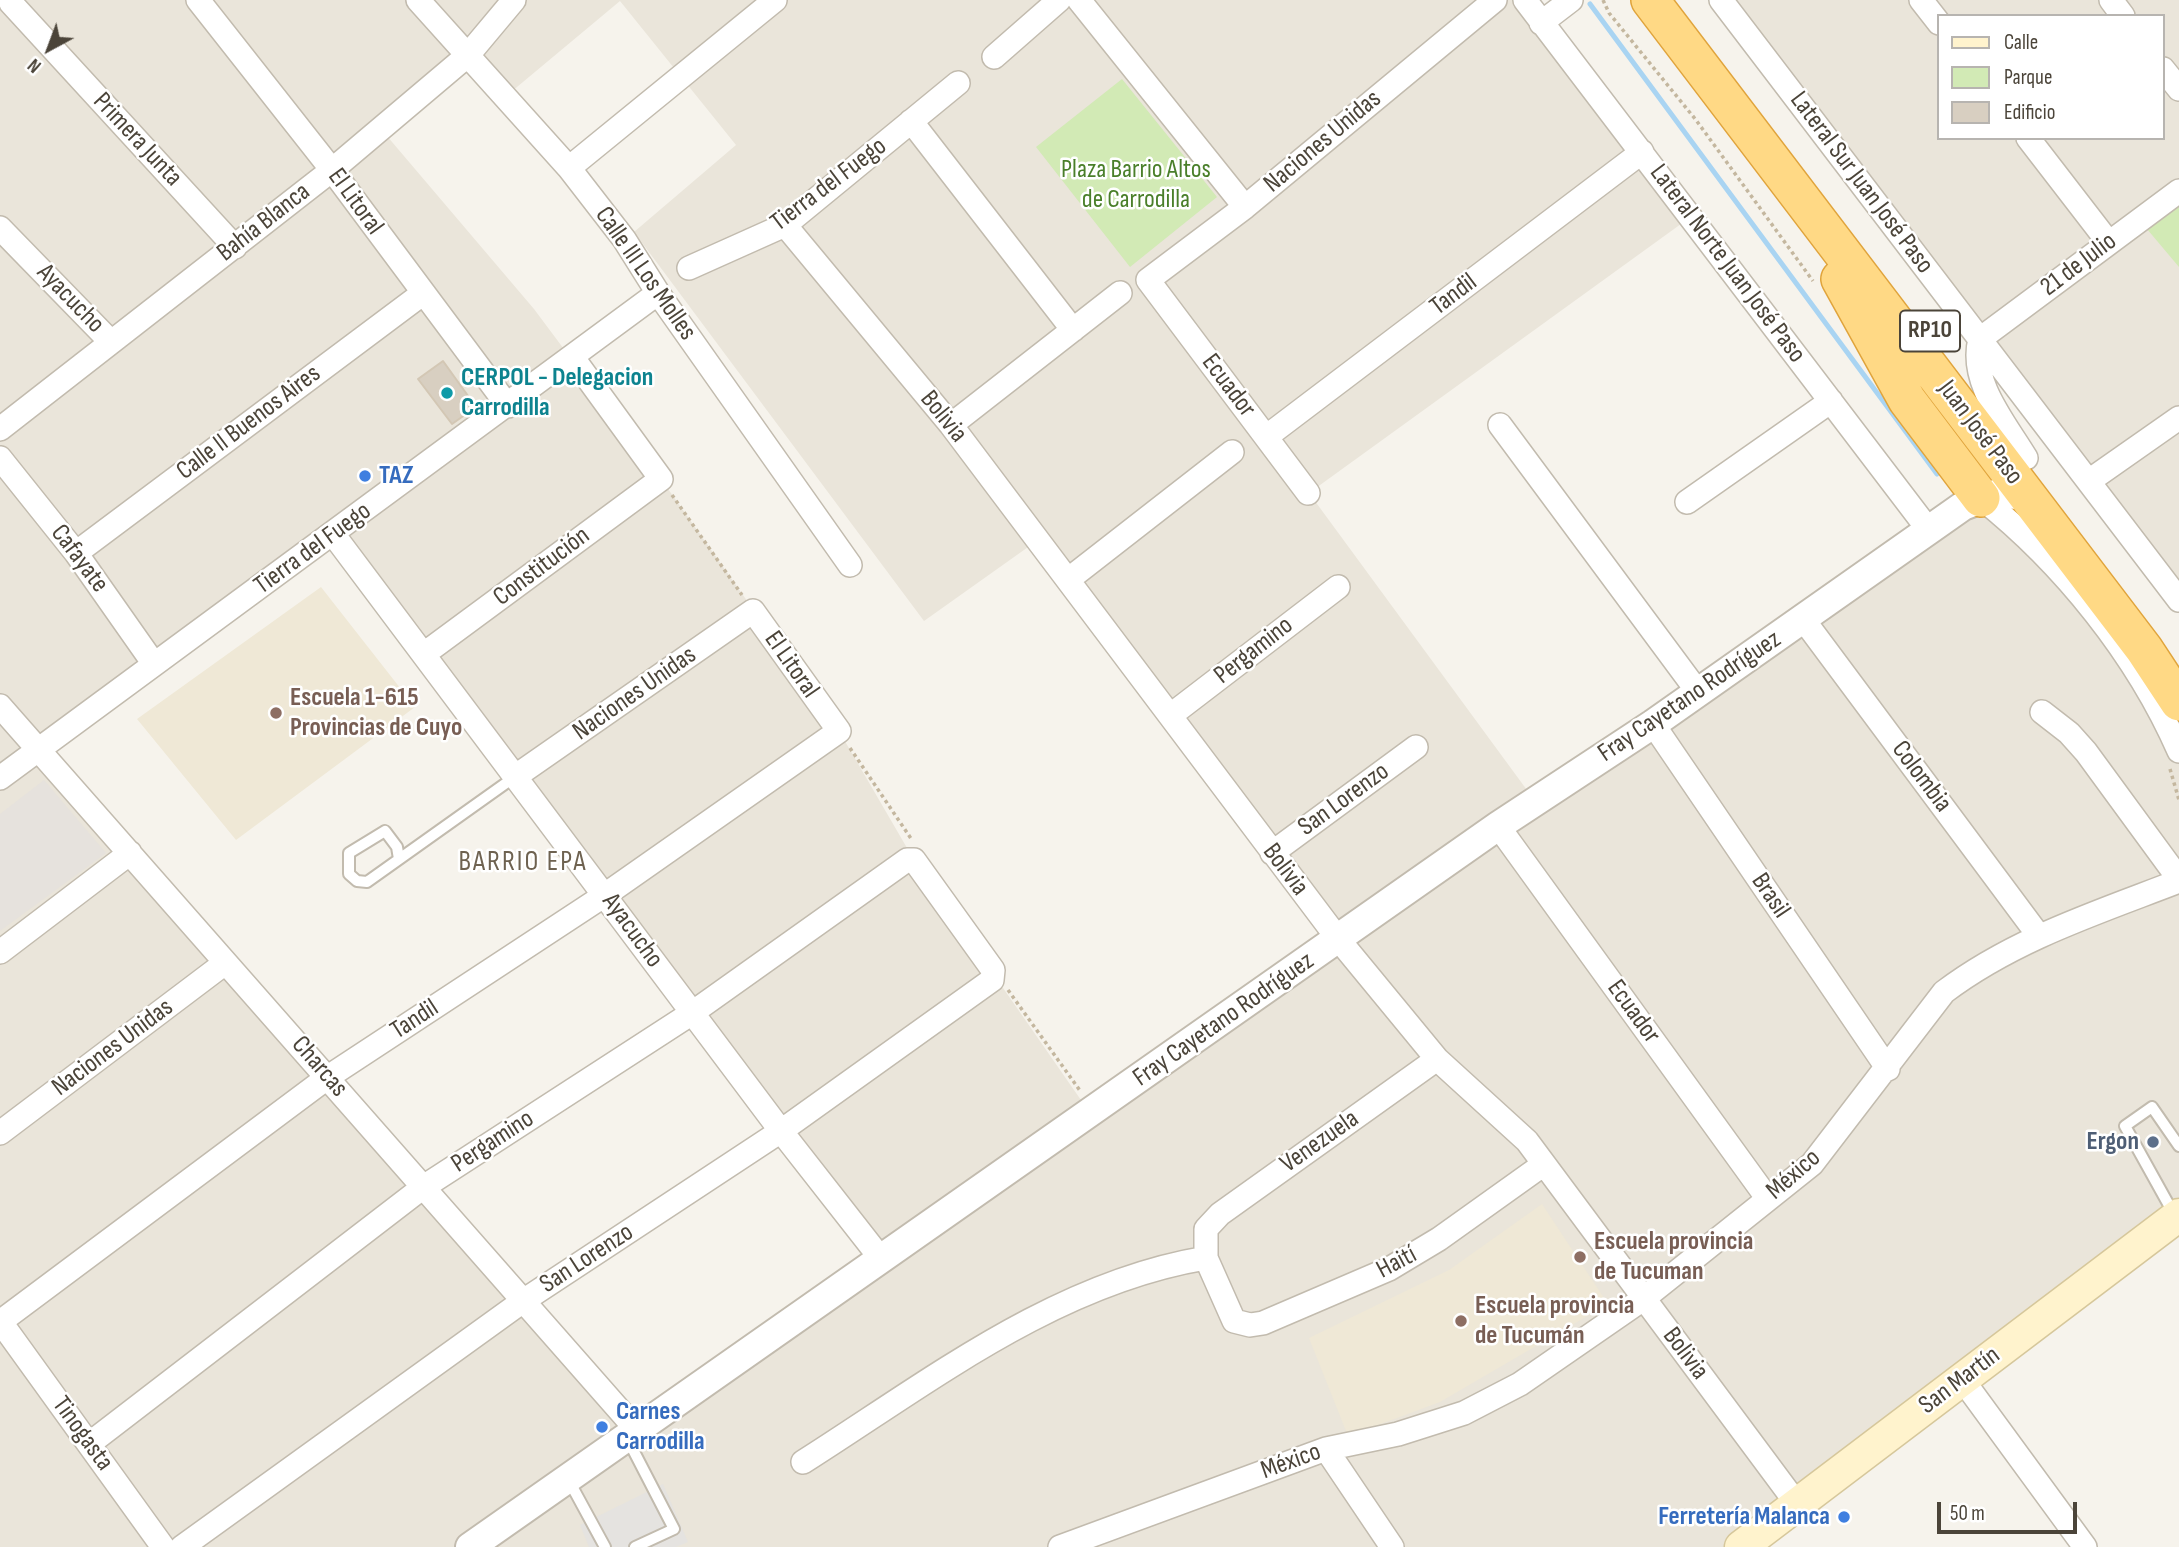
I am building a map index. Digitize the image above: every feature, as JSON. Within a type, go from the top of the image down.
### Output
[{"type":"highway","name":"Juan José Paso","points":[[1650,0],[1761,142],[2144,649],[2179,702]]},
{"type":"highway","name":"Juan José Paso","points":[[1679,0],[2179,663]]},
{"type":"highway","points":[[1761,142],[1907,400],[1981,498]]},
{"type":"main road","name":"San Martín","points":[[1741,1547],[2178,1217]]},
{"type":"street","name":"El Litoral","points":[[198,0],[332,170],[422,294],[508,405]]},
{"type":"street","name":"Calle III Los Molles","points":[[418,0],[569,168],[624,239],[658,293],[850,565]]},
{"type":"street","name":"Bahía Blanca","points":[[0,429],[332,170],[468,55],[514,0]]},
{"type":"street","points":[[569,168],[775,0]]},
{"type":"street","points":[[994,57],[1059,0]]},
{"type":"street","points":[[1079,0],[1245,206]]},
{"type":"street","name":"Naciones Unidas","points":[[1148,280],[1245,206],[1495,0]]},
{"type":"street","name":"Lateral Norte Juan José Paso","points":[[1525,0],[1928,529]]},
{"type":"street","points":[[1541,23],[1571,0]]},
{"type":"street","name":"Lateral Sur Juan José Paso","points":[[1721,0],[2179,600]]},
{"type":"street","points":[[1921,0],[1938,22]]},
{"type":"street","name":"Primera Junta","points":[[8,5],[235,247]]},
{"type":"street","points":[[2165,72],[2179,89]]},
{"type":"street","name":"Tierra del Fuego","points":[[689,268],[785,225],[958,83]]},
{"type":"street","points":[[911,121],[1073,330]]},
{"type":"street","points":[[2030,140],[2109,243]]},
{"type":"street","name":"Tandil","points":[[1266,437],[1642,152]]},
{"type":"street","name":"21 de Julio","points":[[1980,340],[2179,191]]},
{"type":"street","name":"Bolivia","points":[[785,225],[951,425],[1339,940],[1437,1059],[1527,1141],[1797,1504]]},
{"type":"street","name":"Ayacucho","points":[[0,228],[110,341]]},
{"type":"street","name":"Ecuador","points":[[1148,280],[1308,493]]},
{"type":"street","name":"Tierra del Fuego","points":[[0,778],[658,293]]},
{"type":"street","points":[[951,425],[1119,293]]},
{"type":"street","name":"Calle II Buenos Aires","points":[[76,553],[422,294]]},
{"type":"street","points":[[1980,340],[1978,370],[1987,394],[2026,458]]},
{"type":"street","points":[[573,358],[661,479]]},
{"type":"street","points":[[1687,502],[1831,401]]},
{"type":"street","points":[[2089,481],[2179,418]]},
{"type":"street","points":[[1500,425],[1698,692]]},
{"type":"street","points":[[1069,579],[1231,452]]},
{"type":"street","name":"Cafayate","points":[[0,458],[76,553],[154,664]]},
{"type":"street","name":"Constitución","points":[[424,654],[661,479]]},
{"type":"street","points":[[1981,498],[1998,493],[2027,496]]},
{"type":"street","points":[[1981,498],[2042,551],[2132,662],[2164,716],[2173,755]]},
{"type":"street","name":"Fray Cayetano Rodríguez","points":[[470,1547],[1498,826],[1653,724],[1928,529],[1981,498]]},
{"type":"street","name":"Ayacucho","points":[[333,534],[781,1131],[882,1260]]},
{"type":"street","name":"Pergamino","points":[[1171,715],[1338,587]]},
{"type":"street","name":"El Litoral","points":[[753,611],[839,731]]},
{"type":"street","name":"Naciones Unidas","points":[[516,776],[753,611]]},
{"type":"street","name":"Colombia","points":[[1803,619],[2039,936]]},
{"type":"street","name":"Charcas","points":[[0,706],[523,1301],[632,1434]]},
{"type":"street","name":"México","points":[[1060,1547],[1326,1449],[1398,1434],[1464,1413],[1520,1384],[1643,1298],[1812,1164],[1888,1069],[1944,992],[1970,972],[2039,936],[2179,880],[2086,752],[2069,733],[2042,712]]},
{"type":"street","name":"Brasil","points":[[1653,724],[1888,1069]]},
{"type":"street","name":"Tandil","points":[[0,1322],[328,1077],[605,895],[839,731]]},
{"type":"street","name":"San Lorenzo","points":[[1272,853],[1416,747]]},
{"type":"street","name":"Ecuador","points":[[1498,826],[1768,1199]]},
{"type":"street","points":[[0,952],[130,853]]},
{"type":"street","points":[[911,859],[993,973]]},
{"type":"street","name":"Pergamino","points":[[89,1444],[422,1188],[692,1013],[911,859]]},
{"type":"street","name":"Naciones Unidas","points":[[0,1133],[225,963]]},
{"type":"street","name":"San Lorenzo","points":[[182,1547],[523,1301],[781,1131],[993,973]]},
{"type":"street","name":"Venezuela","points":[[1206,1258],[1206,1229],[1220,1214],[1437,1059]]},
{"type":"street","name":"Haití","points":[[1206,1258],[1234,1321],[1250,1325],[1264,1323],[1389,1269],[1439,1239],[1544,1164]]},
{"type":"street","points":[[803,1462],[1047,1310],[1160,1266],[1206,1258]]},
{"type":"street","name":"Tinogasta","points":[[0,1322],[163,1547]]},
{"type":"street","points":[[1962,1379],[2085,1547]]},
{"type":"street","points":[[1326,1449],[1381,1543]]},
{"type":"lane","points":[[399,859],[397,847],[385,831],[349,853],[349,874],[357,881],[367,882],[516,776]]},
{"type":"lane","points":[[2178,1217],[2125,1126],[2152,1107],[2179,1146]]},
{"type":"lane","points":[[632,1434],[674,1529],[635,1547]]},
{"type":"lane","points":[[568,1479],[605,1547]]},
{"type":"path","points":[[1603,0],[1609,13],[1696,120],[1817,288]]},
{"type":"path","name":"El Litoral","points":[[661,479],[753,611]]},
{"type":"path","points":[[839,731],[913,841],[911,859]]},
{"type":"path","points":[[2173,755],[2179,800]]},
{"type":"path","points":[[993,973],[1095,1110]]},
{"type":"shaded area","points":[[0,0],[1525,0],[1692,216],[1309,493],[1535,801],[1981,498],[2042,551],[2179,751],[2179,1215],[1741,1547],[0,1547]],"holes":[[[620,1],[736,145],[634,232],[924,621],[1038,540],[1338,940],[1090,1113],[914,860],[839,731],[661,479],[534,309],[381,129],[468,56],[505,97]],[[333,534],[881,1260],[627,1438],[523,1301],[39,750]]]},
{"type":"shaded area","points":[[1721,0],[2179,0],[2179,600]]},
{"type":"shaded area","name":"Escuela 1-615 Provincias de Cuyo","points":[[321,587],[415,707],[236,840],[137,719]]},
{"type":"shaded area","points":[[44,780],[106,853],[0,931],[0,814]]},
{"type":"shaded area","name":"Escuela provincia de Tucumán","points":[[1542,1204],[1608,1304],[1440,1402],[1348,1436],[1309,1338],[1449,1270]]},
{"type":"shaded area","points":[[663,1484],[688,1542],[676,1547],[589,1547],[580,1525]]},
{"type":"green space","name":"Plaza Barrio Altos de Carrodilla","points":[[1122,79],[1217,197],[1130,267],[1036,147]]},
{"type":"green space","points":[[2179,206],[2179,267],[2147,229]]},
{"type":"building","name":"CERPOL - Delegacion Carrodilla","points":[[443,361],[476,407],[452,424],[418,379]]},
{"type":"waterway","points":[[1590,4],[1937,474]]},
{"type":"place","name":"CERPOL - Delegacion Carrodilla","points":[[447,393]]},
{"type":"place","name":"TAZ","points":[[365,476]]},
{"type":"place","name":"Escuela 1-615 Provincias de Cuyo","points":[[276,713]]},
{"type":"place","name":"Ergon","points":[[2153,1142]]},
{"type":"place","name":"Escuela provincia de Tucuman","points":[[1580,1257]]},
{"type":"place","name":"Escuela provincia de Tucumán","points":[[1461,1321]]},
{"type":"place","name":"Carnes Carrodilla","points":[[602,1427]]},
{"type":"place","name":"Ferretería Malanca","points":[[1844,1517]]},
{"type":"district","name":"BARRIO EPA","points":[[523,863]]}]
